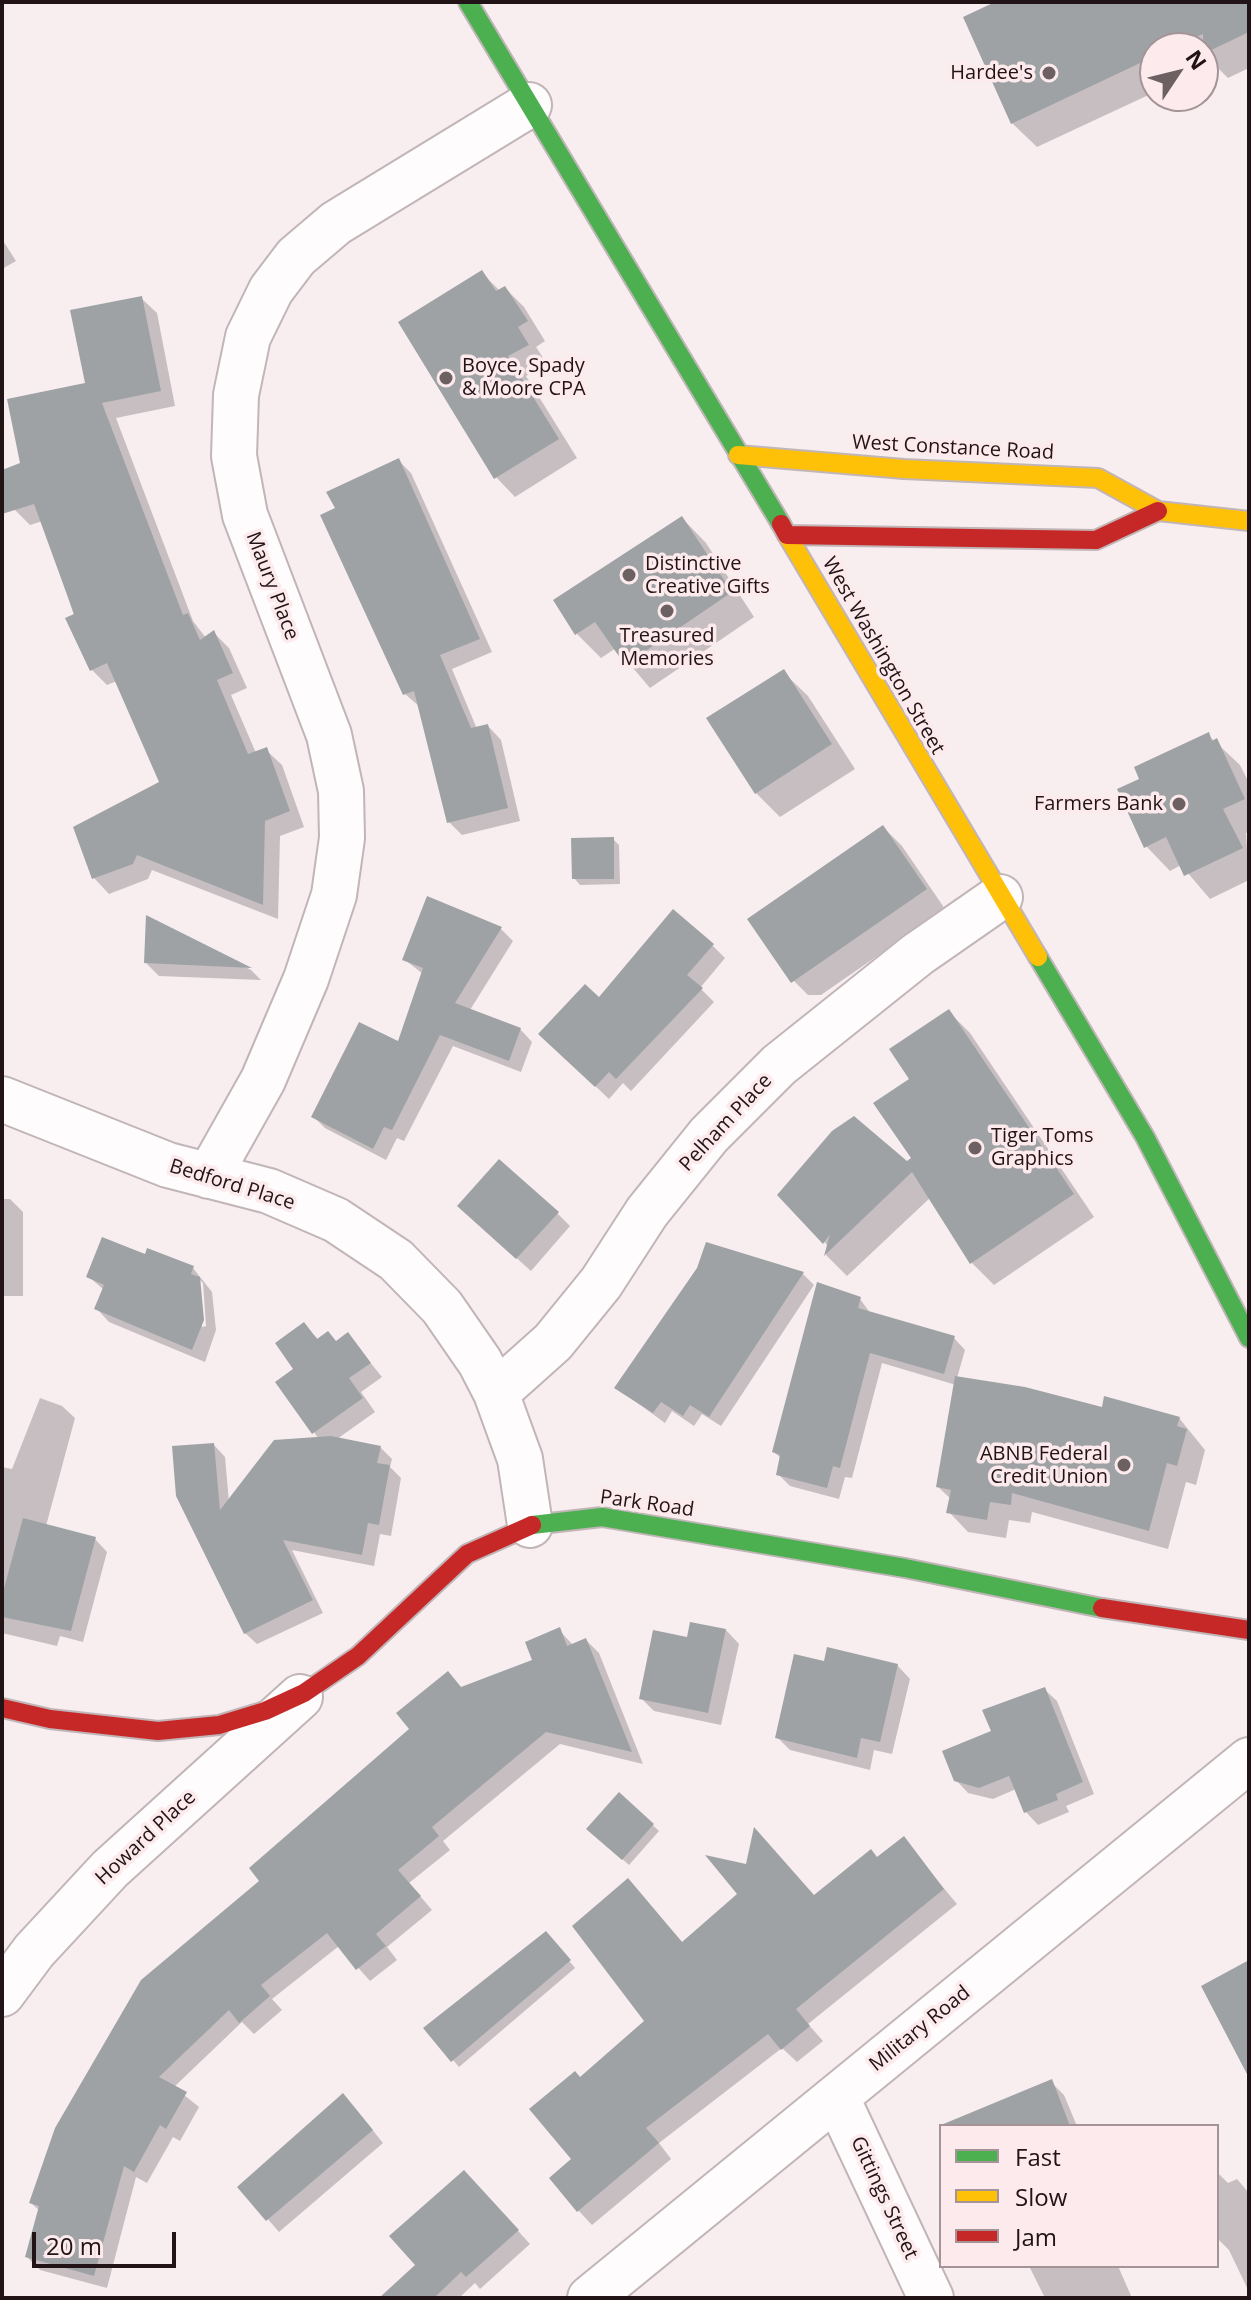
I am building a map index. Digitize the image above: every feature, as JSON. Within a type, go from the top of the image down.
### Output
[{"type":"main road","name":"West Washington Street","points":[[468,2],[1145,1137],[1249,1338]]},
{"type":"main road","name":"West Constance Road","points":[[738,455],[904,469],[1098,478],[1158,511],[1249,521]]},
{"type":"main road","points":[[787,535],[1096,540],[1158,511]]},
{"type":"main road","name":"Park Road","points":[[2,1708],[50,1719],[158,1731],[219,1725],[265,1711],[304,1693],[358,1656],[467,1554],[530,1525],[602,1517],[905,1568],[1147,1617],[1249,1630]]},
{"type":"street","name":"Maury Place","points":[[209,1176],[263,1080],[306,979],[334,895],[342,838],[341,791],[329,735],[245,515],[235,441],[236,395],[248,337],[279,279],[296,257],[336,223],[529,105]]},
{"type":"street","name":"Pelham Place","points":[[496,1393],[553,1342],[601,1283],[647,1212],[700,1146],[779,1065],[918,954],[1000,897]]},
{"type":"street","name":"Bedford Place","points":[[2,1099],[168,1165],[269,1191],[336,1220],[396,1260],[442,1307],[480,1362],[496,1393],[520,1459],[530,1525]]},
{"type":"street","name":"Howard Place","points":[[2,1994],[34,1951],[110,1869],[304,1693]]},
{"type":"street","name":"Military Road","points":[[590,2298],[1249,1760]]},
{"type":"street","name":"Gittings Street","points":[[837,2098],[931,2298]]},
{"type":"building","name":"Hardee's","points":[[995,2],[1249,2],[1249,32],[1219,46],[1219,32],[1139,32],[1139,64],[1011,124],[963,17]]},
{"type":"building","name":"Boyce, Spady & Moore CPA","points":[[482,270],[496,291],[505,286],[528,321],[518,327],[529,345],[508,356],[559,439],[494,479],[398,322]]},
{"type":"building","points":[[142,296],[161,391],[102,403],[183,615],[188,613],[200,640],[214,630],[233,673],[217,680],[248,754],[267,747],[290,811],[265,821],[263,905],[137,855],[133,864],[92,879],[73,827],[159,782],[107,663],[90,671],[65,618],[74,614],[34,504],[2,514],[2,470],[20,463],[7,399],[85,383],[70,310]]},
{"type":"building","points":[[399,458],[480,639],[440,655],[471,728],[488,724],[508,808],[447,823],[414,691],[403,695],[320,515],[335,508],[326,492]]},
{"type":"building","points":[[682,516],[732,592],[625,665],[595,622],[575,635],[553,600]]},
{"type":"building","points":[[784,669],[832,744],[755,794],[706,718]]},
{"type":"building","name":"Farmers Bank","points":[[1209,732],[1212,741],[1217,738],[1245,799],[1223,809],[1243,848],[1184,876],[1166,837],[1144,848],[1117,789],[1139,779],[1134,767]]},
{"type":"building","points":[[883,825],[927,889],[791,983],[747,919]]},
{"type":"building","points":[[614,837],[614,879],[572,879],[571,838]]},
{"type":"building","points":[[427,896],[502,927],[455,1003],[521,1028],[509,1061],[440,1035],[392,1130],[384,1127],[373,1149],[311,1117],[359,1022],[398,1041],[423,968],[402,960]]},
{"type":"building","points":[[673,909],[714,944],[687,975],[703,988],[616,1079],[609,1072],[595,1087],[538,1034],[585,984],[599,997]]},
{"type":"building","points":[[146,915],[252,968],[144,963]]},
{"type":"building","name":"Tiger Toms Graphics","points":[[949,1009],[1074,1194],[970,1264],[912,1172],[824,1256],[830,1234],[823,1244],[777,1195],[832,1131],[854,1116],[907,1161],[911,1158],[873,1103],[909,1079],[889,1049]]},
{"type":"building","points":[[499,1159],[559,1212],[516,1259],[457,1206]]},
{"type":"building","points":[[102,1237],[145,1254],[147,1248],[194,1266],[191,1274],[200,1277],[204,1320],[192,1350],[94,1309],[104,1285],[86,1277]]},
{"type":"building","points":[[706,1242],[804,1272],[709,1417],[690,1405],[683,1416],[661,1402],[653,1413],[614,1388],[697,1268]]},
{"type":"building","points":[[817,1282],[861,1297],[858,1308],[955,1336],[944,1374],[870,1353],[840,1468],[833,1466],[827,1488],[776,1475],[780,1455],[772,1452]]},
{"type":"building","points":[[304,1322],[317,1339],[328,1331],[336,1341],[348,1332],[371,1363],[349,1378],[363,1398],[312,1434],[275,1382],[293,1369],[275,1343]]},
{"type":"building","points":[[955,1376],[1025,1387],[1102,1407],[1104,1396],[1180,1417],[1177,1426],[1187,1429],[1177,1466],[1167,1463],[1149,1531],[1012,1493],[1011,1505],[990,1502],[987,1520],[946,1513],[951,1490],[936,1487]]},
{"type":"building","points":[[331,1436],[381,1446],[377,1463],[390,1465],[379,1525],[368,1523],[362,1555],[283,1540],[313,1600],[244,1634],[176,1496],[172,1446],[214,1443],[220,1510],[274,1440]]},
{"type":"building","points":[[23,1518],[96,1537],[71,1631],[2,1617],[2,1596]]},
{"type":"building","points":[[690,1622],[726,1629],[708,1713],[639,1699],[653,1630],[687,1637]]},
{"type":"building","points":[[560,1627],[567,1646],[586,1638],[632,1752],[546,1732],[432,1827],[439,1836],[398,1870],[421,1896],[376,1934],[386,1946],[356,1970],[327,1933],[261,1985],[270,1996],[239,2023],[229,2010],[159,2077],[187,2092],[166,2129],[160,2125],[134,2172],[124,2166],[94,2276],[25,2257],[39,2206],[29,2203],[55,2128],[141,1980],[259,1881],[249,1868],[409,1729],[396,1713],[448,1671],[461,1687],[532,1660],[525,1642]]},
{"type":"building","points":[[827,1647],[898,1664],[880,1742],[861,1738],[857,1758],[775,1738],[794,1654],[824,1661]]},
{"type":"building","points":[[1045,1687],[1083,1782],[1056,1794],[1058,1800],[1024,1813],[1009,1776],[979,1788],[954,1781],[942,1751],[991,1731],[982,1710]]},
{"type":"building","points":[[619,1792],[654,1824],[622,1860],[586,1829]]},
{"type":"building","points":[[754,1827],[814,1895],[871,1849],[877,1857],[904,1836],[944,1889],[796,2009],[810,2026],[781,2050],[768,2034],[646,2128],[659,2143],[577,2212],[549,2178],[571,2159],[529,2109],[575,2071],[580,2077],[644,2021],[572,1926],[628,1878],[682,1942],[737,1894],[705,1855],[746,1864]]},
{"type":"building","points":[[546,1931],[571,1960],[451,2062],[423,2028]]},
{"type":"building","points":[[1249,1960],[1249,2078],[1201,1986]]},
{"type":"building","points":[[1052,2079],[1069,2124],[943,2124]]},
{"type":"building","points":[[343,2093],[373,2130],[266,2221],[237,2187]]},
{"type":"building","points":[[464,2170],[519,2230],[466,2277],[461,2272],[434,2298],[379,2298],[415,2265],[389,2236]]},
{"type":"traffic: fast","points":[[468,2],[781,524]]},
{"type":"traffic: fast","points":[[1038,957],[1145,1137],[1249,1338]]},
{"type":"traffic: fast","points":[[532,1525],[602,1517],[905,1568],[1102,1608]]},
{"type":"traffic: slow","points":[[738,455],[904,469],[1098,478],[1158,511],[1249,521]]},
{"type":"traffic: slow","points":[[787,535],[1038,957]]},
{"type":"traffic: jam","points":[[781,524],[787,535],[1096,540],[1158,511]]},
{"type":"traffic: jam","points":[[2,1708],[50,1719],[158,1731],[219,1725],[265,1711],[304,1693],[358,1656],[467,1554],[532,1525]]},
{"type":"traffic: jam","points":[[1102,1608],[1249,1630]]},
{"type":"place","name":"Hardee's","points":[[1049,73]]},
{"type":"place","name":"Boyce, Spady & Moore CPA","points":[[446,378]]},
{"type":"place","name":"Distinctive Creative Gifts","points":[[629,575]]},
{"type":"place","name":"Treasured Memories","points":[[667,611]]},
{"type":"place","name":"Farmers Bank","points":[[1179,804]]},
{"type":"place","name":"Tiger Toms Graphics","points":[[975,1148]]},
{"type":"place","name":"ABNB Federal Credit Union","points":[[1124,1465]]}]
